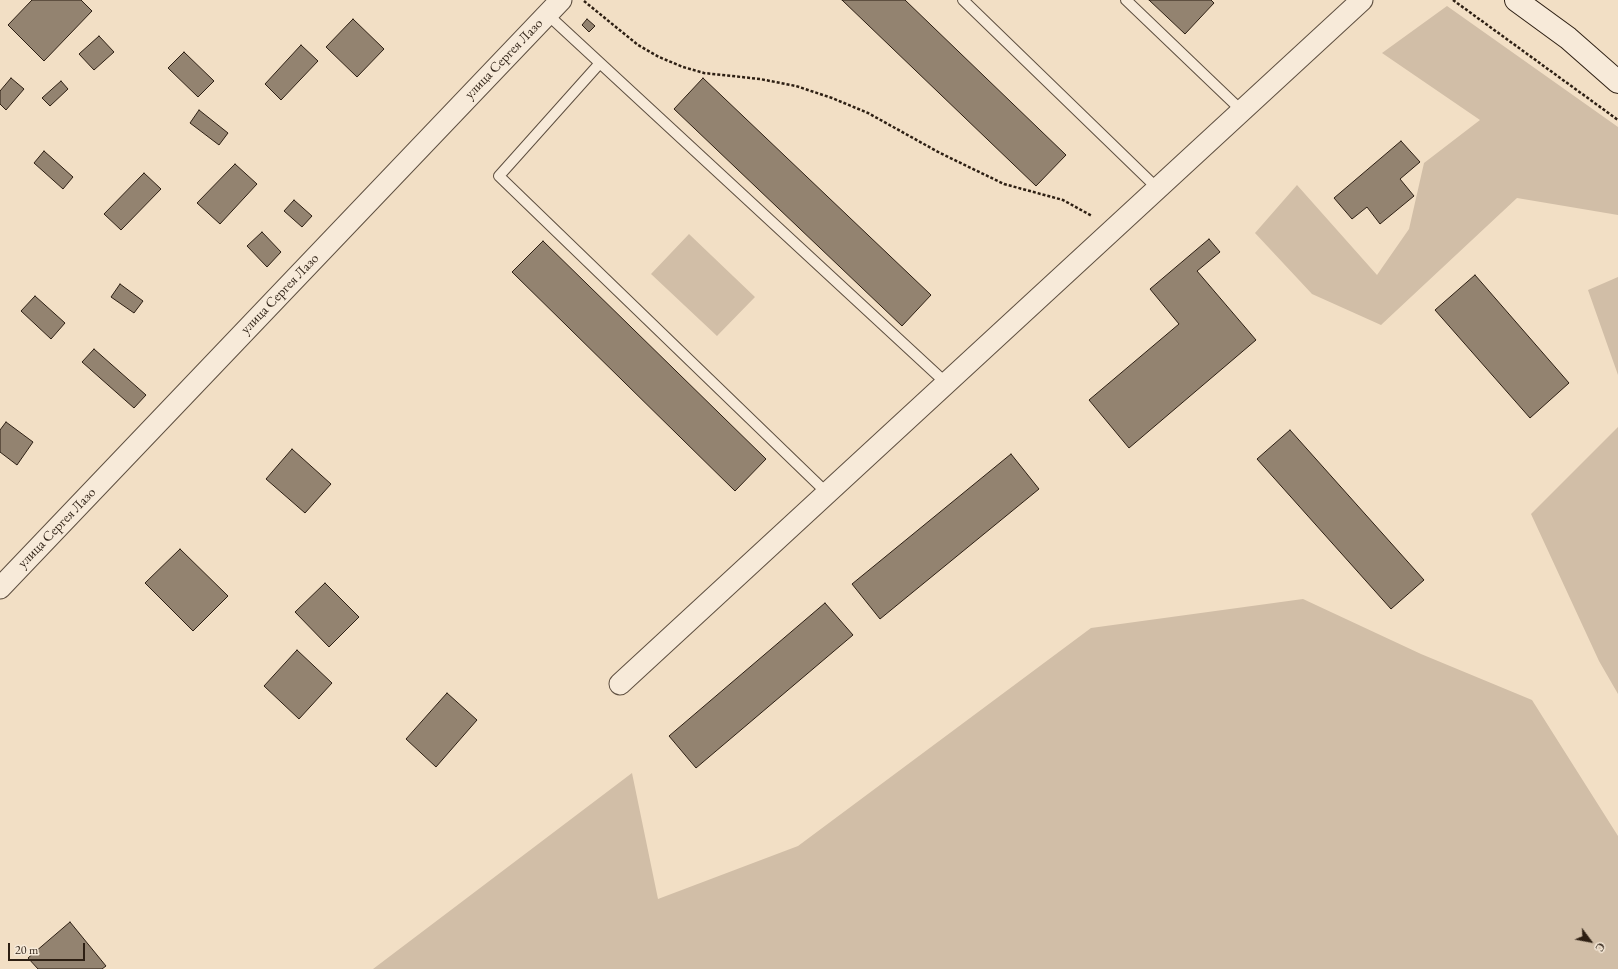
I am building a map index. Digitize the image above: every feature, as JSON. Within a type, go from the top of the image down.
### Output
[{"type":"main road","points":[[1516,0],[1568,38],[1618,82]]},
{"type":"street","points":[[620,684],[1362,0]]},
{"type":"street","name":"улица Сергея Лазо","points":[[0,588],[554,7]]},
{"type":"lane","points":[[963,0],[1157,188]]},
{"type":"lane","points":[[1126,0],[1242,111]]},
{"type":"lane","points":[[554,7],[600,63],[946,383]]},
{"type":"lane","points":[[600,63],[499,176],[827,493]]},
{"type":"path","points":[[583,0],[638,45],[659,57],[683,67],[704,73],[760,79],[796,86],[860,110],[903,131],[940,153],[1004,184],[1063,200],[1094,217],[1105,237]]},
{"type":"path","points":[[1453,0],[1618,120]]},
{"type":"shaded area","points":[[1447,6],[1618,127],[1618,215],[1517,198],[1381,325],[1312,294],[1255,233],[1297,185],[1377,275],[1409,229],[1424,163],[1480,120],[1382,53]]},
{"type":"shaded area","points":[[689,234],[755,297],[717,336],[651,274]]},
{"type":"shaded area","points":[[1618,277],[1618,375],[1588,290]]},
{"type":"shaded area","points":[[1618,427],[1618,694],[1599,661],[1531,514]]},
{"type":"shaded area","points":[[1303,599],[1421,654],[1532,700],[1618,836],[1618,969],[373,969],[632,773],[658,899],[798,846],[1091,628]]},
{"type":"building","points":[[32,0],[81,0],[92,11],[44,61],[8,25]]},
{"type":"building","points":[[842,0],[905,0],[1066,155],[1036,186]]},
{"type":"building","points":[[1149,0],[1211,0],[1214,3],[1185,34]]},
{"type":"building","points":[[353,19],[384,49],[357,77],[326,47]]},
{"type":"building","points":[[587,19],[595,26],[589,32],[582,25]]},
{"type":"building","points":[[99,36],[114,52],[94,70],[79,54]]},
{"type":"building","points":[[301,45],[318,61],[281,100],[265,84]]},
{"type":"building","points":[[184,52],[214,81],[198,97],[168,68]]},
{"type":"building","points":[[11,78],[24,89],[6,110],[0,104],[0,91]]},
{"type":"building","points":[[703,78],[931,295],[902,326],[674,109]]},
{"type":"building","points":[[61,81],[68,89],[50,106],[42,98]]},
{"type":"building","points":[[199,110],[228,133],[219,145],[190,123]]},
{"type":"building","points":[[1401,141],[1420,162],[1400,179],[1414,196],[1380,224],[1367,207],[1352,219],[1334,198]]},
{"type":"building","points":[[44,151],[73,177],[63,189],[34,163]]},
{"type":"building","points":[[235,164],[257,184],[220,224],[197,203]]},
{"type":"building","points":[[144,173],[161,189],[121,230],[104,214]]},
{"type":"building","points":[[294,200],[312,216],[302,227],[284,211]]},
{"type":"building","points":[[262,232],[281,252],[267,267],[247,246]]},
{"type":"building","points":[[1209,239],[1220,252],[1197,271],[1256,340],[1129,448],[1089,400],[1179,324],[1150,289]]},
{"type":"building","points":[[543,241],[766,459],[735,491],[512,272]]},
{"type":"building","points":[[1475,275],[1569,383],[1530,418],[1435,310]]},
{"type":"building","points":[[120,284],[143,301],[134,313],[111,297]]},
{"type":"building","points":[[35,296],[65,323],[51,339],[21,311]]},
{"type":"building","points":[[94,349],[146,395],[134,408],[82,362]]},
{"type":"building","points":[[6,422],[33,442],[17,465],[0,452],[0,430]]},
{"type":"building","points":[[1290,430],[1424,580],[1391,609],[1257,459]]},
{"type":"building","points":[[292,449],[331,484],[305,513],[266,479]]},
{"type":"building","points":[[1011,454],[1039,489],[880,619],[852,584]]},
{"type":"building","points":[[180,549],[228,596],[193,631],[145,583]]},
{"type":"building","points":[[325,583],[359,617],[329,647],[295,612]]},
{"type":"building","points":[[825,603],[853,635],[696,768],[669,736]]},
{"type":"building","points":[[297,650],[332,683],[299,719],[264,686]]},
{"type":"building","points":[[447,693],[477,720],[436,767],[406,739]]},
{"type":"building","points":[[70,922],[106,966],[102,969],[38,969],[28,958]]}]
